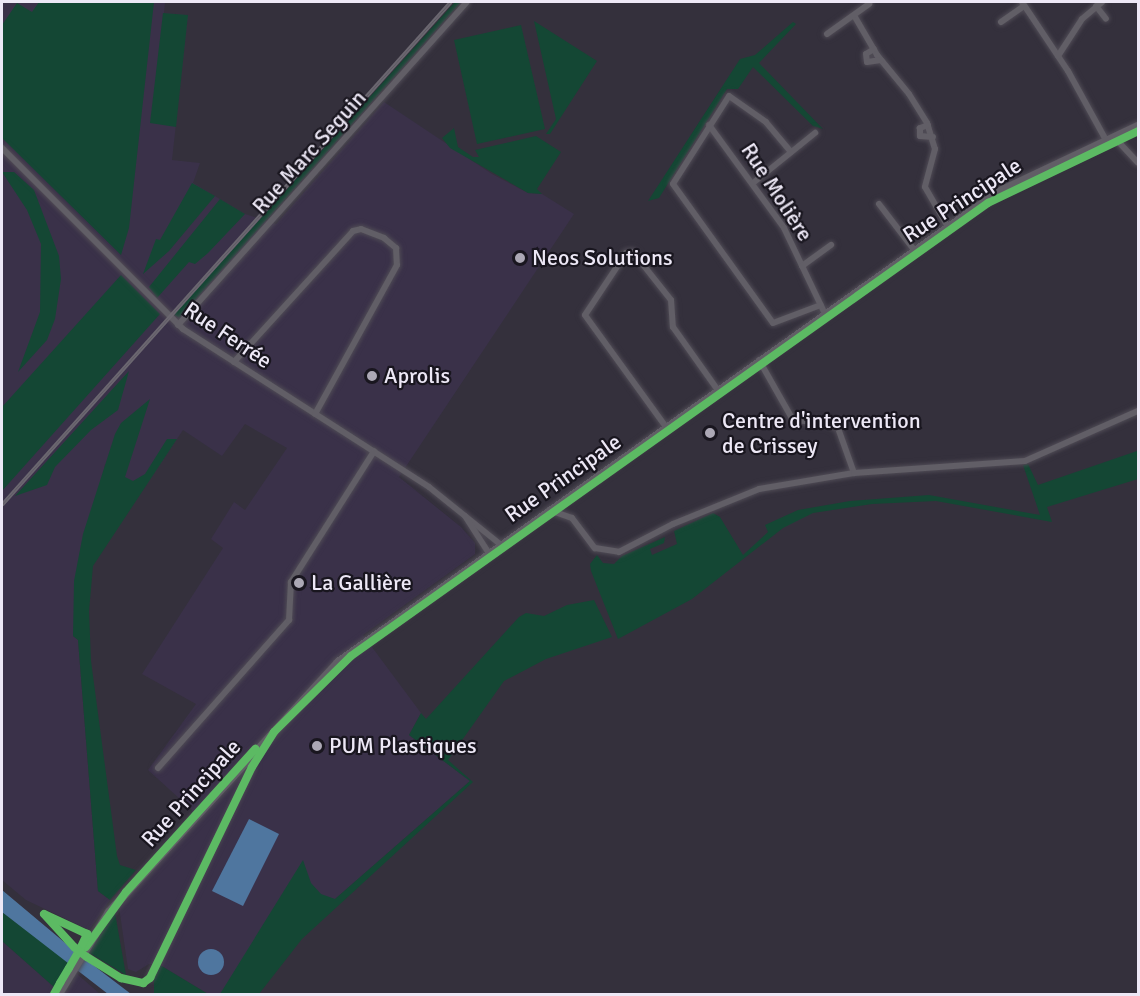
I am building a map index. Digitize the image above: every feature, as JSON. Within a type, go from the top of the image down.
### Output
[{"type":"street","name":"Rue Marc Seguin","points":[[178,325],[467,2]]},
{"type":"street","points":[[1058,56],[1082,19],[1102,2]]},
{"type":"street","points":[[827,34],[850,16],[855,17],[869,4]]},
{"type":"street","points":[[1001,22],[1023,4],[1110,139],[1138,163]]},
{"type":"street","points":[[1096,6],[1106,19]]},
{"type":"street","points":[[855,17],[881,60],[909,94],[928,125],[933,137],[935,152],[925,187],[948,227]]},
{"type":"street","points":[[874,49],[866,54],[867,62],[881,60]]},
{"type":"street","points":[[791,152],[766,122],[736,98],[726,98],[675,176],[674,187],[773,323],[821,305]]},
{"type":"street","name":"Rue Molière","points":[[709,125],[784,228],[825,314]]},
{"type":"street","points":[[928,125],[920,128],[920,136],[933,137]]},
{"type":"street","name":"Rue Principale","points":[[59,994],[83,951],[126,892],[246,758],[338,662],[717,389],[1004,189],[1138,126]]},
{"type":"street","points":[[753,183],[815,133]]},
{"type":"street","name":"Rue Ferrée","points":[[4,150],[178,325],[374,451],[500,544]]},
{"type":"street","points":[[2,158],[4,150]]},
{"type":"street","points":[[879,204],[915,251]]},
{"type":"street","points":[[234,362],[353,231],[371,232],[396,248],[397,265],[392,277],[315,414]]},
{"type":"street","points":[[802,266],[831,245]]},
{"type":"street","points":[[666,427],[586,318],[585,311],[626,253],[633,252],[671,300],[674,327],[717,389]]},
{"type":"street","points":[[759,360],[793,420],[828,423],[838,428],[854,473]]},
{"type":"street","points":[[549,510],[572,518],[592,546],[604,553],[619,552],[759,489],[854,473],[1025,461],[1138,411]]},
{"type":"street","points":[[158,768],[289,620],[291,582],[374,451]]},
{"type":"street","name":"Rue Ferrée","points":[[465,516],[488,552]]},
{"type":"street","points":[[150,978],[252,767],[246,758]]},
{"type":"shaded area","points":[[2,2],[165,2],[164,13],[188,15],[172,160],[200,163],[193,183],[245,214],[276,224],[384,102],[492,174],[528,193],[542,194],[574,214],[399,477],[461,527],[475,543],[475,554],[363,635],[421,713],[409,735],[470,781],[303,927],[253,994],[208,994],[160,965],[149,964],[136,972],[128,969],[119,907],[196,820],[191,809],[148,770],[196,704],[142,674],[223,548],[211,539],[234,502],[245,510],[287,448],[245,424],[222,456],[183,430],[143,490],[105,464],[73,636],[78,640],[98,891],[110,900],[89,930],[26,900],[2,880]]},
{"type":"shaded area","points":[[2,941],[54,987],[68,991],[76,973],[100,994],[2,994]]},
{"type":"green space","points":[[39,2],[154,2],[129,228],[121,255],[2,138],[2,25],[17,3],[32,12]]},
{"type":"green space","points":[[455,2],[461,2],[179,318],[174,315]]},
{"type":"green space","points":[[163,13],[188,15],[176,127],[150,123]]},
{"type":"green space","points":[[534,21],[597,61],[550,134],[546,134],[556,119]]},
{"type":"green space","points":[[793,22],[796,24],[759,63],[823,129],[813,126],[753,67],[738,89],[727,89],[659,198],[648,201],[740,59],[755,55]]},
{"type":"green space","points":[[521,25],[545,129],[477,144],[454,40]]},
{"type":"green space","points":[[454,128],[458,147],[473,157],[479,157],[475,150],[536,136],[561,152],[537,189],[542,194],[528,193],[450,148],[442,138]]},
{"type":"green space","points":[[2,172],[14,172],[34,190],[59,256],[61,279],[55,319],[47,340],[18,372],[40,312],[41,244],[27,210]]},
{"type":"green space","points":[[192,183],[215,196],[169,251],[143,274],[156,239],[160,240]]},
{"type":"green space","points":[[220,199],[245,214],[208,253],[195,264],[189,262],[157,298],[149,287]]},
{"type":"green space","points":[[121,275],[160,314],[2,491],[2,407]]},
{"type":"green space","points":[[129,371],[118,410],[91,430],[55,467],[47,485],[15,496]]},
{"type":"green space","points":[[150,399],[125,477],[133,481],[145,474],[167,439],[177,439],[93,566],[89,611],[91,661],[117,856],[120,865],[136,870],[110,900],[98,891],[78,640],[73,636],[74,581],[83,534],[115,434],[121,423]]},
{"type":"green space","points":[[1137,451],[1138,479],[1047,507],[1052,522],[936,501],[872,504],[813,513],[783,528],[692,599],[618,639],[591,571],[590,564],[597,555],[603,563],[614,564],[622,556],[665,537],[664,543],[650,549],[652,555],[677,544],[674,531],[713,513],[720,517],[743,555],[768,532],[765,525],[798,510],[850,501],[929,495],[1040,515],[1023,465],[1028,464],[1038,485]]},
{"type":"green space","points":[[594,600],[612,637],[546,659],[504,681],[448,760],[473,782],[302,939],[259,994],[220,994],[303,860],[311,883],[321,894],[335,899],[470,781],[409,735],[421,713],[426,719],[519,617],[526,613],[544,616],[567,605]]},
{"type":"green space","points":[[2,912],[70,963],[54,987],[2,941]]},
{"type":"green space","points":[[115,913],[126,975],[88,952]]},
{"type":"green space","points":[[160,965],[208,994],[154,994],[154,977]]},
{"type":"water","points":[[249,819],[279,834],[243,906],[212,891]]},
{"type":"water","points":[[2,890],[76,952],[131,994],[108,994],[2,912]]},
{"type":"water","points":[[211,949],[220,953],[224,962],[220,971],[211,975],[202,971],[198,962],[202,953]]},
{"type":"railway","points":[[2,505],[451,2]]},
{"type":"cycle path","points":[[54,994],[60,983],[69,968],[80,949],[87,934],[44,914],[74,947],[87,957],[121,978],[143,983],[150,978],[252,767],[274,732],[351,656],[988,203],[1138,131]]},
{"type":"cycle path","points":[[86,947],[126,892],[255,749]]},
{"type":"place","name":"Neos Solutions","points":[[520,258]]},
{"type":"place","name":"Aprolis","points":[[372,376]]},
{"type":"place","name":"Centre d'intervention de Crissey","points":[[710,433]]},
{"type":"place","name":"La Gallière","points":[[299,583]]},
{"type":"place","name":"PUM Plastiques","points":[[317,746]]}]
